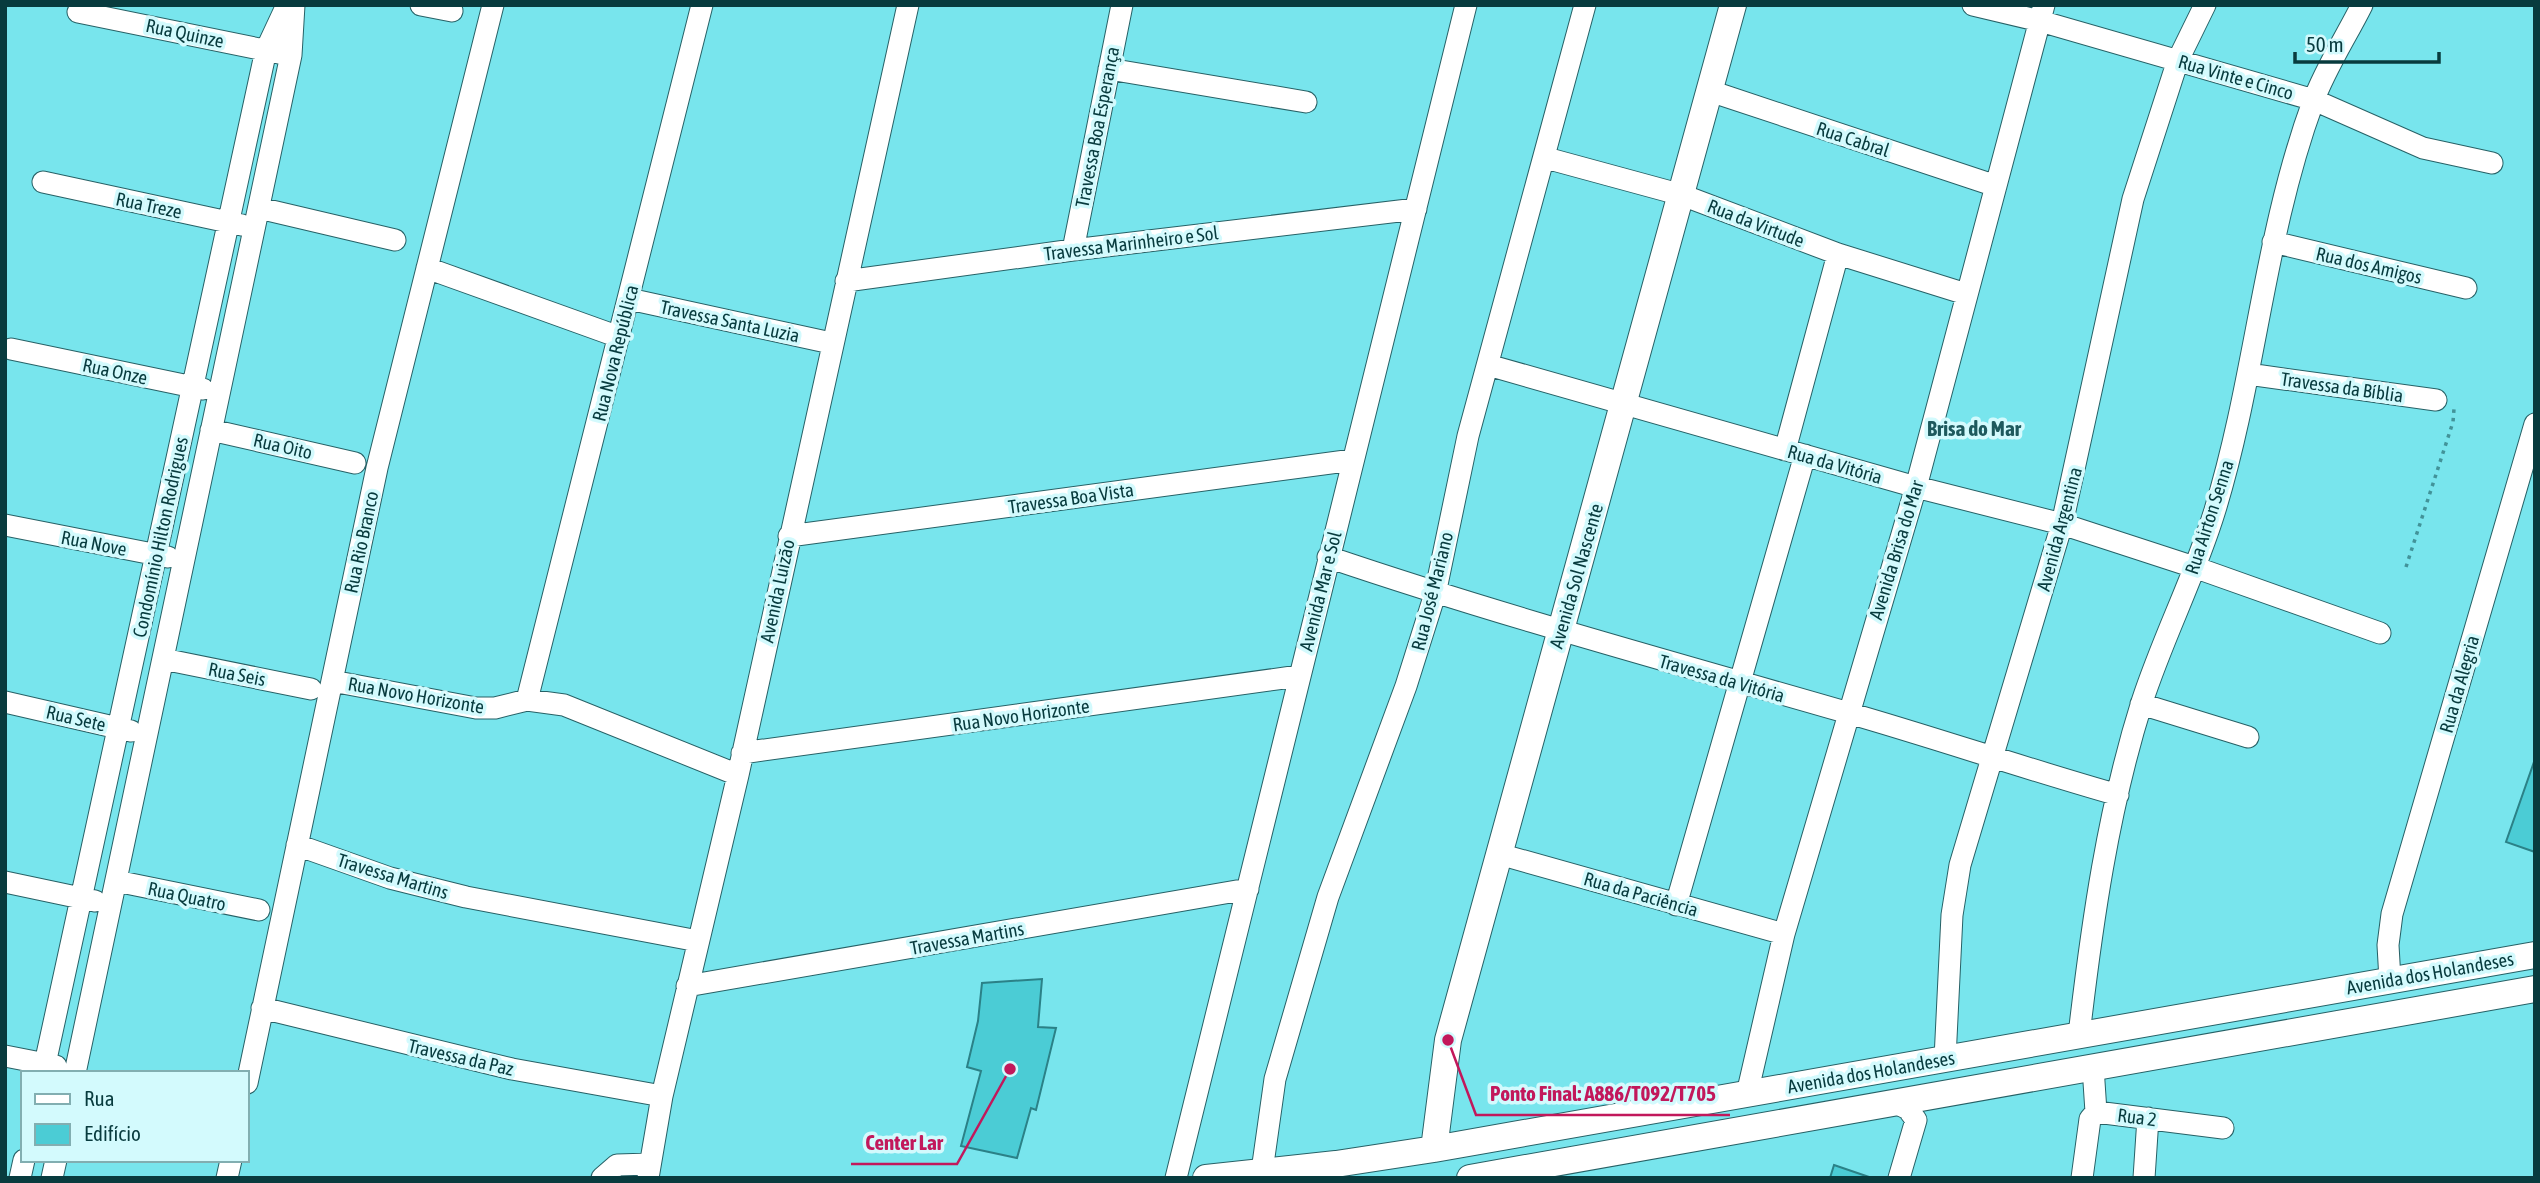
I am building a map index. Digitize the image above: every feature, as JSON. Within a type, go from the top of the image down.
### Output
[{"type":"main road","name":"Avenida Sol Nascente","points":[[1434,1149],[1448,1040],[1625,406],[1733,5]]},
{"type":"main road","name":"Avenida dos Holandeses","points":[[1206,1178],[1336,1164],[1434,1149],[2535,955]]},
{"type":"main road","name":"Avenida dos Holandeses","points":[[1487,1176],[2535,989]]},
{"type":"street","name":"Condomínio Hilton Rodrigues","points":[[44,1068],[266,50],[287,5]]},
{"type":"street","name":"Condomínio Hilton Rodrigues","points":[[75,1071],[291,55],[294,5]]},
{"type":"street","points":[[421,5],[452,11]]},
{"type":"street","name":"Rua Rio Branco","points":[[248,1078],[377,468],[492,5]]},
{"type":"street","name":"Rua Nova República","points":[[527,700],[702,5]]},
{"type":"street","name":"Avenida Luizão","points":[[649,1171],[662,1096],[738,775],[831,343],[908,5]]},
{"type":"street","name":"Travessa Boa Esperança","points":[[1073,250],[1122,5]]},
{"type":"street","name":"Avenida Mar e Sol","points":[[1176,1178],[1466,5]]},
{"type":"street","name":"Rua José Mariano","points":[[1262,1171],[1275,1079],[1328,897],[1406,686],[1435,594],[1465,448],[1546,158],[1585,5]]},
{"type":"street","name":"Rua Vinte e Cinco","points":[[1973,5],[2042,13],[2178,60],[2314,100],[2423,148],[2492,163]]},
{"type":"street","name":"Avenida Argentina","points":[[1945,1059],[1952,915],[1960,865],[1994,760],[2062,524],[2133,199],[2178,60],[2206,5]]},
{"type":"street","name":"Rua Airton Senna","points":[[2080,1035],[2093,913],[2141,704],[2162,642],[2215,511],[2248,374],[2273,242],[2314,100],[2362,5]]},
{"type":"street","name":"Rua Quinze","points":[[78,12],[291,55]]},
{"type":"street","name":"Avenida Brisa do Mar","points":[[1747,1094],[1784,934],[1847,713],[1916,487],[2042,13]]},
{"type":"street","points":[[1109,69],[1306,102]]},
{"type":"street","name":"Rua Cabral","points":[[1710,92],[1996,186]]},
{"type":"street","name":"Rua da Virtude","points":[[1546,158],[1682,195],[1838,254],[1966,293]]},
{"type":"street","name":"Rua Treze","points":[[43,182],[228,222],[257,218],[395,240]]},
{"type":"street","name":"Travessa Marinheiro e Sol","points":[[846,281],[1073,250],[1416,209]]},
{"type":"street","name":"Rua dos Amigos","points":[[2273,242],[2466,288]]},
{"type":"street","points":[[1676,905],[1738,682],[1795,453],[1838,254]]},
{"type":"street","points":[[427,268],[619,337]]},
{"type":"street","name":"Travessa Santa Luzia","points":[[629,299],[831,343]]},
{"type":"street","name":"Rua Onze","points":[[11,349],[219,393]]},
{"type":"street","name":"Rua da Vitória","points":[[1488,365],[1916,487],[2062,524],[2194,567],[2380,633]]},
{"type":"street","name":"Travessa da Bíblia","points":[[2248,374],[2436,400]]},
{"type":"street","name":"Rua da Alegria","points":[[2390,980],[2388,945],[2392,914],[2535,424]]},
{"type":"street","name":"Rua Oito","points":[[211,430],[355,463]]},
{"type":"street","name":"Travessa Boa Vista","points":[[789,536],[1353,460]]},
{"type":"street","name":"Rua Nove","points":[[5,525],[184,560]]},
{"type":"street","name":"Travessa da Vitória","points":[[1328,557],[1435,594],[1560,632],[1847,713],[1994,760],[2118,795]]},
{"type":"street","name":"Rua Seis","points":[[163,659],[311,689]]},
{"type":"street","name":"Rua Novo Horizonte","points":[[742,753],[1299,676]]},
{"type":"street","name":"Rua Novo Horizonte","points":[[332,681],[476,708],[495,708],[527,700],[564,705],[738,775]]},
{"type":"street","name":"Rua Sete","points":[[5,702],[147,734]]},
{"type":"street","points":[[2141,704],[2248,737]]},
{"type":"street","name":"Travessa Martins","points":[[297,845],[390,878],[466,897],[698,941]]},
{"type":"street","name":"Rua da Paciência","points":[[1499,854],[1784,934]]},
{"type":"street","name":"Rua Quatro","points":[[116,881],[259,911]]},
{"type":"street","points":[[5,882],[110,904]]},
{"type":"street","name":"Travessa Martins","points":[[687,986],[1248,889]]},
{"type":"street","name":"Travessa da Paz","points":[[262,1008],[512,1069],[662,1096]]},
{"type":"street","points":[[5,1056],[44,1068],[67,1071]]},
{"type":"street","name":"Rua 2","points":[[2093,1067],[2096,1112],[2223,1128]]},
{"type":"street","points":[[1894,1102],[1908,1109],[1916,1120],[1899,1178]]},
{"type":"street","points":[[2082,1178],[2090,1119],[2096,1112]]},
{"type":"street","points":[[2144,1178],[2148,1118]]},
{"type":"street","points":[[601,1178],[617,1165],[649,1171]]},
{"type":"path","points":[[2406,567],[2453,422],[2454,409],[2448,402],[2436,400]]},
{"type":"building","points":[[2535,759],[2535,852],[2506,842]]},
{"type":"building","points":[[1042,979],[1038,1027],[1056,1028],[1036,1110],[1031,1108],[1017,1158],[961,1146],[981,1071],[967,1067],[978,1021],[982,983]]},
{"type":"building","points":[[1834,1165],[1872,1178],[1830,1178]]},
{"type":"place","name":"Ponto Final: A886/T092/T705","points":[[1448,1040]]},
{"type":"place","name":"Center Lar","points":[[1010,1069]]},
{"type":"district","name":"Brisa do Mar","points":[[1974,428]]}]
